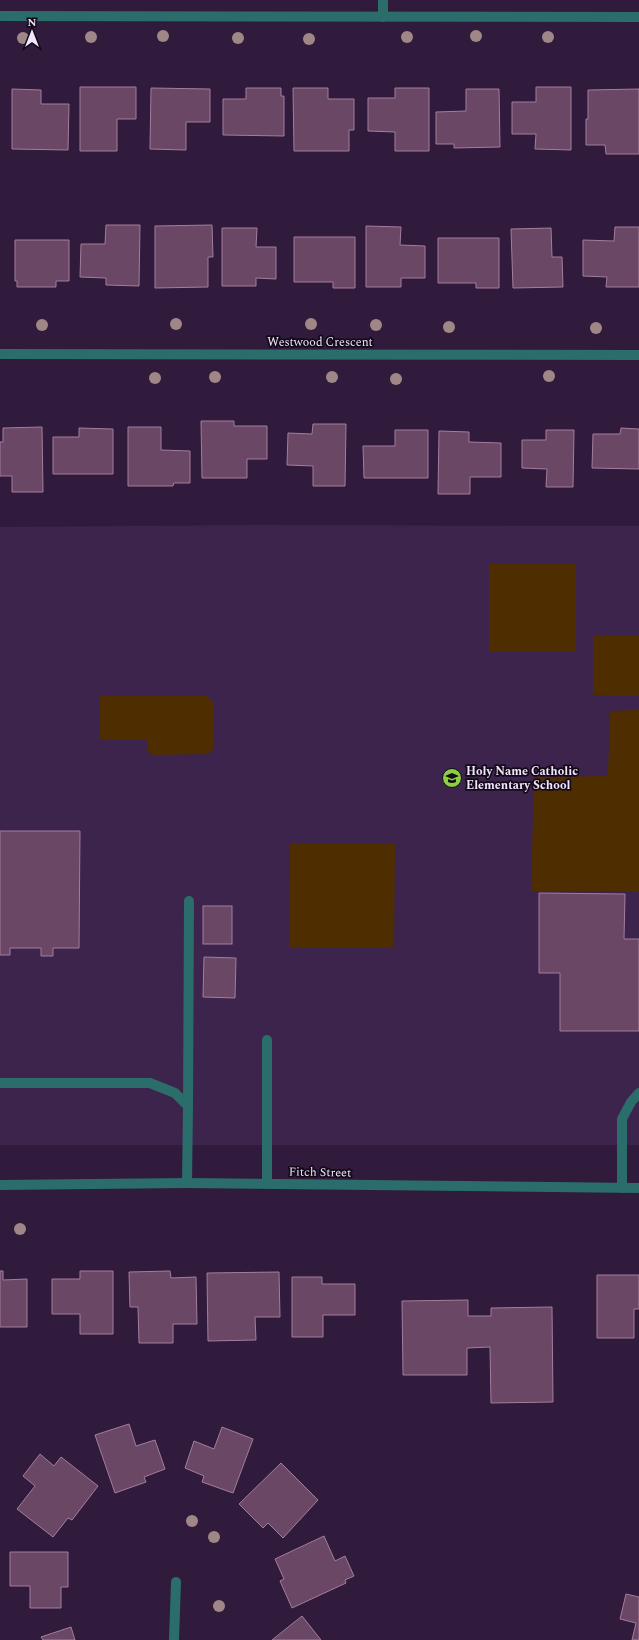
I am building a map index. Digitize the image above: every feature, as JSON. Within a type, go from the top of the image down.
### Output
[{"type":"street","points":[[383,0],[383,17]]},
{"type":"street","points":[[0,16],[639,17]]},
{"type":"street","name":"Westwood Crescent","points":[[0,354],[639,355]]},
{"type":"street","points":[[186,1183],[189,900]]},
{"type":"street","points":[[267,1040],[267,1184]]},
{"type":"street","points":[[0,1083],[150,1083],[175,1093],[188,1106]]},
{"type":"street","points":[[622,1188],[622,1119],[631,1102],[639,1093]]},
{"type":"street","name":"Fitch Street","points":[[0,1185],[186,1183],[639,1188]]},
{"type":"street","points":[[174,1640],[176,1582]]},
{"type":"shaded area","points":[[261,525],[639,526],[639,1145],[0,1145],[0,527]]},
{"type":"shaded area","points":[[489,564],[576,564],[576,652],[489,652]]},
{"type":"shaded area","points":[[593,636],[639,636],[639,696],[593,695]]},
{"type":"shaded area","points":[[100,695],[207,696],[214,703],[214,748],[208,754],[153,755],[147,750],[147,740],[99,739]]},
{"type":"shaded area","points":[[639,710],[639,891],[531,891],[534,777],[608,776],[610,711]]},
{"type":"shaded area","points":[[290,843],[395,844],[394,947],[289,947]]},
{"type":"building","points":[[80,87],[136,87],[136,119],[117,119],[117,151],[80,151]]},
{"type":"building","points":[[536,87],[571,87],[571,150],[535,149],[536,134],[512,134],[512,102],[536,102]]},
{"type":"building","points":[[151,88],[210,89],[210,122],[186,122],[186,150],[150,149]]},
{"type":"building","points":[[246,88],[281,88],[281,96],[284,96],[284,136],[223,135],[223,99],[246,99]]},
{"type":"building","points":[[293,88],[328,88],[328,99],[354,99],[354,130],[349,130],[349,151],[294,151]]},
{"type":"building","points":[[395,88],[429,88],[429,151],[395,151],[395,132],[368,131],[368,98],[395,98]]},
{"type":"building","points":[[12,89],[41,90],[41,104],[69,104],[68,150],[12,149]]},
{"type":"building","points":[[466,89],[499,89],[500,147],[454,148],[454,144],[436,144],[436,112],[466,111]]},
{"type":"building","points":[[639,89],[639,154],[606,154],[605,145],[586,145],[588,90]]},
{"type":"building","points":[[106,225],[140,225],[139,286],[106,285],[106,278],[80,277],[81,244],[105,244]]},
{"type":"building","points":[[212,225],[213,257],[208,257],[208,287],[155,288],[155,226]]},
{"type":"building","points":[[366,226],[401,227],[400,245],[425,246],[425,278],[401,278],[401,287],[366,287]]},
{"type":"building","points":[[615,227],[639,227],[639,287],[606,287],[607,277],[583,276],[583,240],[614,241]]},
{"type":"building","points":[[222,228],[257,228],[256,247],[276,247],[276,279],[256,278],[256,286],[222,286]]},
{"type":"building","points":[[551,228],[552,257],[562,257],[563,287],[513,288],[511,229]]},
{"type":"building","points":[[294,237],[355,237],[355,288],[333,288],[333,282],[294,282]]},
{"type":"building","points":[[438,238],[499,238],[499,288],[476,288],[476,283],[438,283]]},
{"type":"building","points":[[15,240],[69,240],[69,281],[56,281],[56,287],[17,287],[17,281],[15,281]]},
{"type":"building","points":[[201,421],[234,421],[234,426],[267,426],[267,459],[247,459],[247,478],[202,478]]},
{"type":"building","points":[[313,424],[346,424],[345,486],[313,486],[313,466],[287,465],[288,433],[312,434]]},
{"type":"building","points":[[42,427],[43,492],[12,492],[12,476],[0,476],[0,442],[3,442],[3,428]]},
{"type":"building","points":[[128,427],[161,427],[161,450],[190,451],[190,483],[174,483],[173,486],[128,486]]},
{"type":"building","points":[[79,428],[113,429],[113,474],[53,474],[53,437],[79,437]]},
{"type":"building","points":[[621,428],[639,429],[639,469],[592,468],[593,434],[620,434]]},
{"type":"building","points":[[395,430],[428,430],[428,478],[364,478],[363,446],[395,446]]},
{"type":"building","points":[[546,430],[574,430],[573,487],[546,487],[547,469],[522,468],[522,440],[546,440]]},
{"type":"building","points":[[439,431],[469,432],[469,442],[501,443],[501,477],[470,477],[470,494],[438,494]]},
{"type":"building","points":[[0,831],[80,831],[79,948],[53,948],[53,956],[41,956],[41,948],[10,948],[10,955],[0,955]]},
{"type":"building","points":[[539,893],[625,894],[624,939],[639,939],[639,1031],[560,1031],[560,973],[539,973]]},
{"type":"building","points":[[203,906],[232,906],[232,944],[203,944]]},
{"type":"building","points":[[204,957],[236,958],[235,998],[203,997]]},
{"type":"building","points":[[0,1271],[3,1271],[3,1280],[27,1279],[27,1327],[0,1327]]},
{"type":"building","points":[[80,1271],[113,1271],[113,1334],[80,1334],[80,1314],[52,1314],[52,1279],[80,1279]]},
{"type":"building","points":[[170,1271],[171,1278],[196,1277],[197,1324],[173,1324],[173,1343],[139,1343],[138,1307],[130,1307],[129,1272]]},
{"type":"building","points":[[279,1272],[280,1317],[255,1317],[256,1340],[208,1341],[207,1273]]},
{"type":"building","points":[[597,1275],[639,1275],[639,1309],[634,1309],[634,1338],[597,1338]]},
{"type":"building","points":[[292,1277],[322,1277],[322,1284],[355,1284],[355,1315],[323,1315],[323,1337],[292,1337]]},
{"type":"building","points":[[468,1300],[468,1316],[491,1316],[491,1308],[552,1307],[553,1402],[491,1403],[490,1347],[467,1348],[467,1375],[403,1375],[402,1301]]},
{"type":"building","points":[[129,1424],[136,1446],[155,1440],[165,1469],[144,1477],[146,1482],[115,1493],[95,1435]]},
{"type":"building","points":[[222,1427],[253,1439],[233,1493],[202,1482],[204,1476],[185,1468],[194,1441],[214,1449]]},
{"type":"building","points":[[40,1454],[54,1466],[61,1457],[98,1486],[72,1520],[68,1518],[53,1537],[17,1509],[35,1486],[23,1476]]},
{"type":"building","points":[[281,1463],[318,1500],[283,1538],[268,1523],[263,1528],[239,1504]]},
{"type":"building","points":[[324,1536],[335,1561],[345,1556],[354,1576],[345,1580],[346,1583],[292,1608],[280,1581],[284,1579],[275,1559]]},
{"type":"building","points":[[10,1552],[68,1552],[68,1587],[61,1587],[61,1608],[30,1608],[30,1586],[10,1586]]},
{"type":"building","points":[[626,1594],[639,1597],[639,1640],[632,1640],[636,1623],[620,1619]]},
{"type":"building","points":[[302,1616],[321,1640],[272,1640]]},
{"type":"building","points":[[71,1627],[75,1640],[43,1640],[41,1637]]},
{"type":"place","name":"Holy Name Catholic Elementary School","points":[[452,778]]}]
